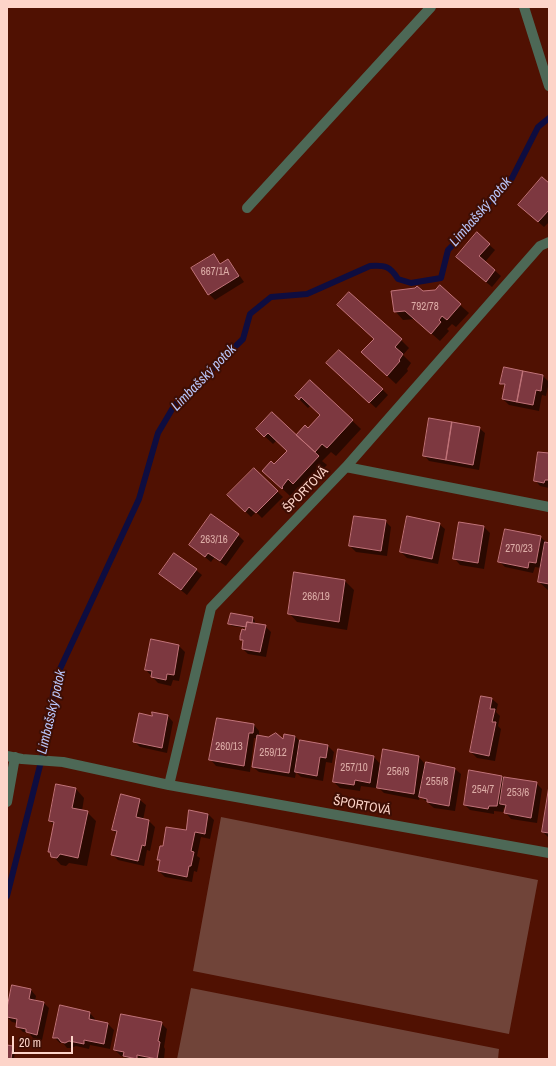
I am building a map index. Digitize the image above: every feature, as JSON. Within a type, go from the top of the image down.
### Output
[{"type":"street","points":[[247,208],[431,7]]},
{"type":"street","points":[[524,7],[549,86]]},
{"type":"street","name":"ŠPORTOVÁ","points":[[169,785],[211,608],[346,467],[540,246],[549,242]]},
{"type":"street","name":"ŠPORTOVÁ","points":[[346,467],[549,507]]},
{"type":"street","points":[[7,802],[15,757]]},
{"type":"street","name":"ŠPORTOVÁ","points":[[15,757],[63,762],[169,785],[549,853]]},
{"type":"shaded area","points":[[221,817],[538,880],[509,1034],[193,971]]},
{"type":"shaded area","points":[[191,988],[499,1049],[498,1059],[177,1059]]},
{"type":"building","points":[[542,177],[549,183],[549,210],[538,222],[518,205]]},
{"type":"building","points":[[477,232],[490,244],[479,256],[495,270],[486,282],[456,257]]},
{"type":"building","points":[[214,254],[220,264],[228,259],[239,276],[208,295],[191,268]]},
{"type":"building","points":[[440,285],[461,304],[447,320],[442,316],[439,320],[441,322],[431,334],[405,311],[394,312],[391,291],[415,288],[417,286],[423,291],[435,290]]},
{"type":"building","points":[[349,292],[402,339],[395,347],[403,354],[399,360],[400,361],[387,376],[361,352],[374,339],[337,305]]},
{"type":"building","points":[[339,350],[383,389],[369,403],[326,363]]},
{"type":"building","points":[[504,367],[523,371],[517,402],[502,399],[505,384],[500,384]]},
{"type":"building","points":[[523,371],[543,375],[541,391],[536,390],[533,405],[517,402]]},
{"type":"building","points":[[310,380],[353,420],[327,448],[322,444],[315,452],[296,435],[305,425],[308,428],[320,415],[301,397],[299,400],[295,396]]},
{"type":"building","points":[[272,412],[319,456],[293,484],[288,479],[282,489],[262,471],[271,461],[274,464],[287,451],[268,433],[264,437],[256,429]]},
{"type":"building","points":[[429,418],[452,422],[446,460],[423,456]]},
{"type":"building","points":[[452,422],[480,427],[473,465],[446,460]]},
{"type":"building","points":[[538,452],[549,453],[549,480],[545,480],[544,483],[534,481]]},
{"type":"building","points":[[254,468],[278,491],[256,513],[249,507],[245,512],[227,495]]},
{"type":"building","points":[[211,514],[239,534],[220,561],[208,553],[205,557],[189,545]]},
{"type":"building","points":[[354,516],[386,520],[381,551],[349,546]]},
{"type":"building","points":[[407,516],[440,523],[432,559],[400,552]]},
{"type":"building","points":[[459,522],[484,526],[478,563],[453,559]]},
{"type":"building","points":[[505,529],[541,536],[536,563],[529,562],[528,568],[498,562]]},
{"type":"building","points":[[545,542],[549,543],[549,584],[538,582]]},
{"type":"building","points":[[174,553],[197,569],[181,590],[159,574]]},
{"type":"building","points":[[294,572],[345,580],[339,622],[288,614]]},
{"type":"building","points":[[231,613],[253,617],[252,623],[247,622],[246,627],[228,624]]},
{"type":"building","points":[[247,622],[266,625],[260,652],[242,649],[243,640],[240,640],[240,636],[242,629],[245,630]]},
{"type":"building","points":[[151,639],[179,645],[174,675],[167,674],[166,680],[151,677],[152,671],[145,670]]},
{"type":"building","points":[[481,696],[492,698],[490,709],[495,709],[492,722],[496,722],[489,756],[470,752]]},
{"type":"building","points":[[152,712],[168,715],[162,748],[133,742],[139,713],[152,716]]},
{"type":"building","points":[[217,718],[254,724],[253,733],[249,733],[244,766],[209,760]]},
{"type":"building","points":[[276,733],[283,739],[284,734],[295,736],[289,773],[252,767],[257,735],[268,737]]},
{"type":"building","points":[[300,740],[328,745],[326,758],[320,757],[317,776],[295,772]]},
{"type":"building","points":[[338,749],[374,756],[370,783],[355,780],[354,785],[333,782]]},
{"type":"building","points":[[383,749],[419,756],[414,794],[377,788]]},
{"type":"building","points":[[426,762],[455,768],[449,806],[427,802],[427,799],[419,797]]},
{"type":"building","points":[[469,770],[502,776],[497,806],[489,806],[488,809],[464,805]]},
{"type":"building","points":[[504,777],[537,782],[531,818],[504,813],[506,805],[500,804]]},
{"type":"building","points":[[56,784],[76,788],[72,808],[88,811],[78,858],[60,854],[57,858],[51,857],[50,852],[48,852],[54,822],[49,821]]},
{"type":"building","points":[[549,786],[549,833],[542,832]]},
{"type":"building","points":[[121,794],[140,799],[136,817],[149,820],[145,846],[142,845],[138,861],[111,855],[117,831],[112,830]]},
{"type":"building","points":[[189,810],[208,814],[205,834],[195,832],[191,851],[194,852],[187,877],[158,871],[160,860],[157,860],[160,846],[163,846],[166,827],[186,830]]},
{"type":"building","points":[[12,985],[31,989],[29,999],[44,1002],[37,1035],[26,1032],[26,1029],[16,1027],[17,1019],[7,1017],[7,1008]]},
{"type":"building","points":[[60,1005],[90,1012],[89,1019],[108,1023],[104,1044],[84,1040],[84,1044],[69,1041],[65,1043],[61,1042],[58,1038],[53,1038]]},
{"type":"building","points":[[121,1014],[162,1022],[158,1041],[160,1042],[157,1059],[137,1055],[137,1059],[123,1056],[124,1052],[114,1050]]},
{"type":"building","points":[[7,1045],[13,1046],[11,1059],[7,1059]]},
{"type":"waterway","name":"Limbašský potok","points":[[7,896],[52,718],[53,693],[60,669],[139,499],[158,433],[174,406],[243,339],[250,314],[271,297],[307,294],[370,266],[387,267],[398,279],[411,283],[441,278],[448,250],[473,225],[493,196],[512,178],[538,127],[549,118]]}]
